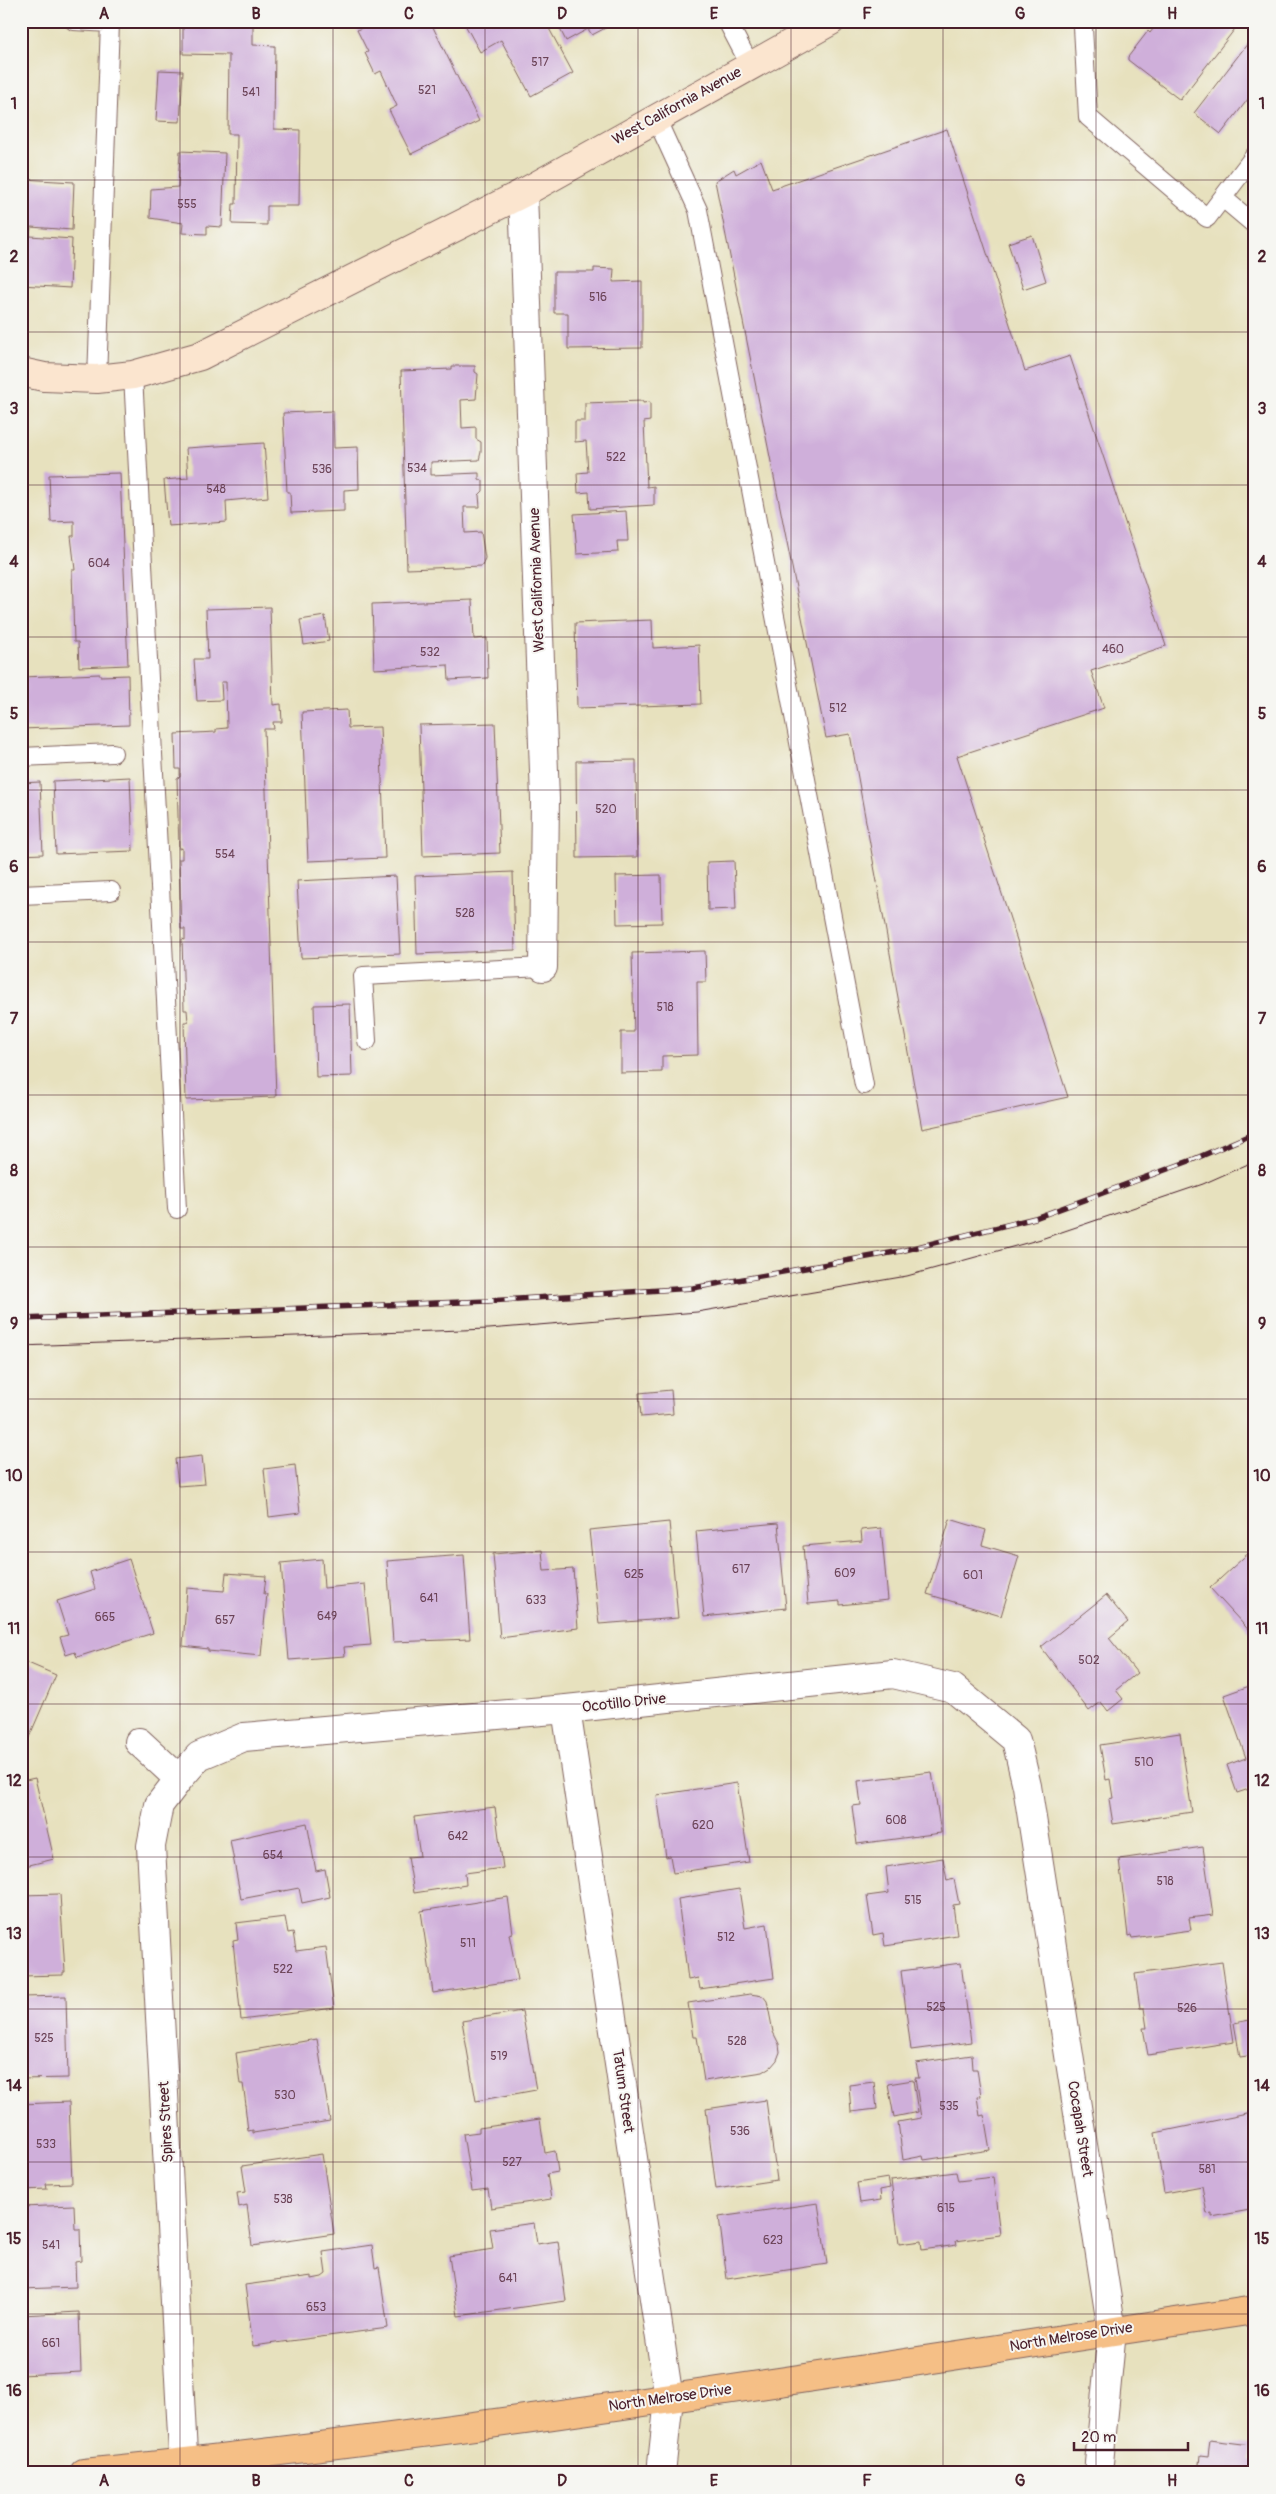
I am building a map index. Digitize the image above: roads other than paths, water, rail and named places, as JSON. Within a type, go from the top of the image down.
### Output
[{"type":"main road","name":"North Melrose Drive","points":[[84,2473],[185,2468],[669,2399],[1255,2310]]},
{"type":"street","name":"West California Avenue","points":[[21,372],[44,377],[97,378],[133,375],[200,356],[523,193],[831,21]]},
{"type":"street","name":"West California Avenue","points":[[523,193],[545,799],[543,967]]},
{"type":"street","name":"Ocotillo Drive","points":[[179,1779],[199,1756],[244,1737],[566,1709],[893,1674],[953,1688],[1016,1740],[1027,1786]]},
{"type":"street","name":"Tatum Street","points":[[566,1709],[669,2399],[661,2473]]},
{"type":"street","points":[[139,1742],[179,1779]]},
{"type":"street","name":"Spires Street","points":[[179,1779],[159,1805],[151,1846],[185,2468]]},
{"type":"street","name":"Cocapah Street","points":[[1027,1786],[1112,2331],[1098,2473]]},
{"type":"lane","points":[[74,21],[110,22],[97,378]]},
{"type":"lane","points":[[727,21],[750,65]]},
{"type":"lane","points":[[1080,21],[1083,26],[1088,117],[1207,218],[1255,155]]},
{"type":"lane","points":[[656,118],[698,210],[864,1085]]},
{"type":"lane","points":[[1223,198],[1255,224]]},
{"type":"lane","points":[[133,375],[177,1209]]},
{"type":"lane","points":[[21,757],[113,753]]},
{"type":"lane","points":[[21,895],[111,891]]},
{"type":"lane","points":[[367,1041],[363,976],[543,967]]},
{"type":"tram line","points":[[21,1346],[489,1329],[697,1312],[907,1276],[1041,1239],[1203,1184],[1255,1161]]},
{"type":"railway","points":[[21,1319],[488,1301],[693,1288],[901,1251],[1035,1218],[1192,1160],[1255,1133]]}]
